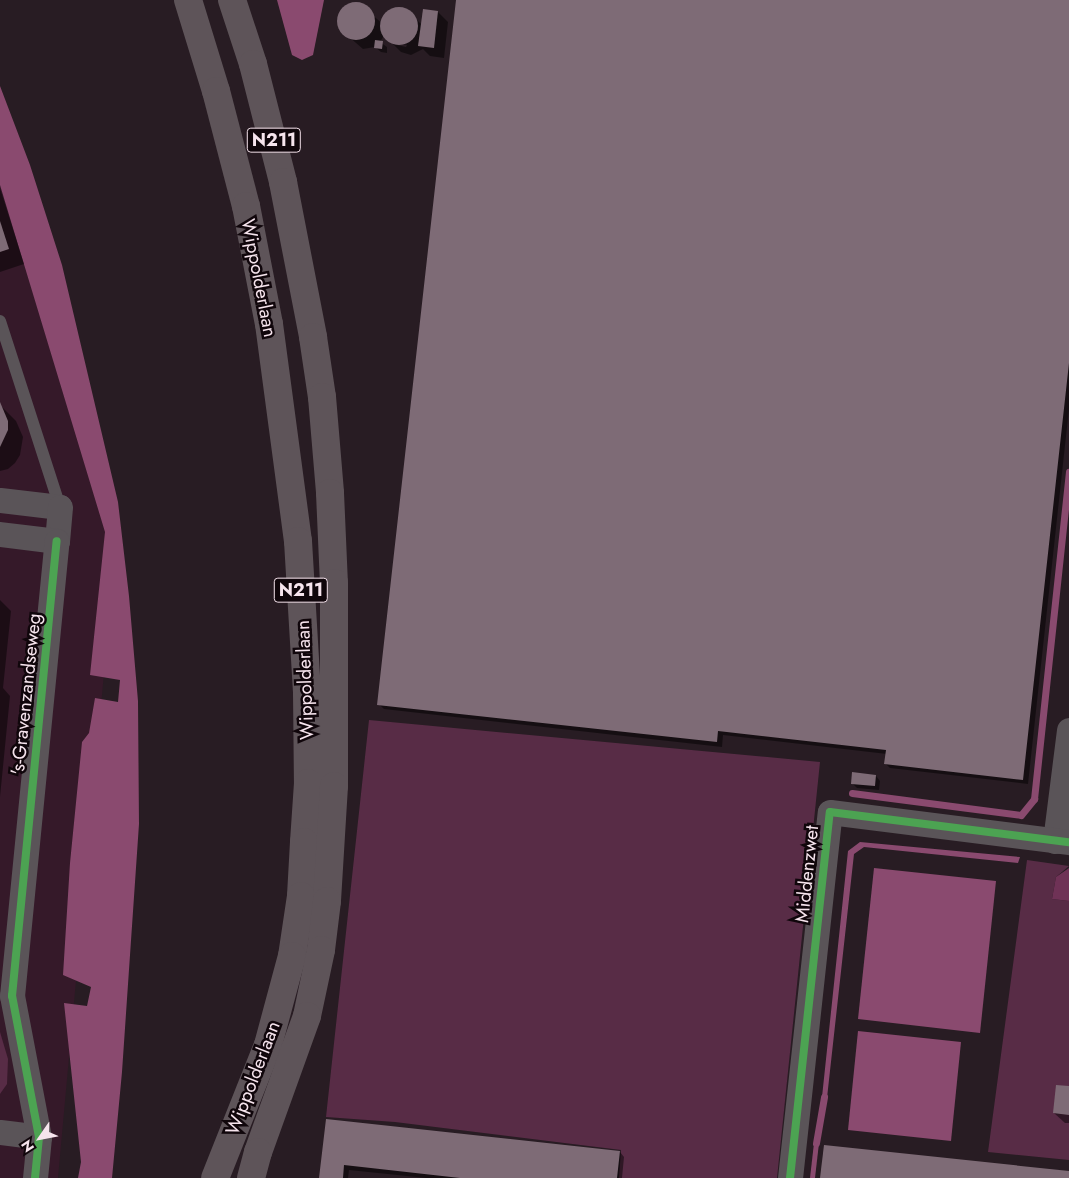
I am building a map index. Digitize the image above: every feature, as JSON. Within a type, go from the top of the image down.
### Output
[{"type":"main road","name":"Wippolderlaan","points":[[188,0],[216,92],[246,206],[269,324],[298,541],[307,693],[308,783],[301,896],[292,956],[268,1045],[215,1178]]},
{"type":"main road","name":"Wippolderlaan","points":[[232,0],[253,64],[284,182],[312,337],[322,397],[330,493],[334,583],[334,786],[328,901],[321,950],[307,1016],[258,1152],[251,1178]]},
{"type":"street","points":[[0,500],[60,507]]},
{"type":"street","name":"'s-Gravenzandseweg","points":[[35,1178],[39,1137],[6,995],[60,507]]},
{"type":"street","points":[[0,534],[57,541]]},
{"type":"street","name":"Middenzwet","points":[[790,1178],[830,812],[1062,842],[1069,730]]},
{"type":"street","points":[[0,1132],[39,1137]]},
{"type":"lane","points":[[0,322],[60,507]]},
{"type":"shaded area","points":[[277,0],[324,0],[313,55],[302,60],[292,55]]},
{"type":"shaded area","points":[[0,86],[30,165],[62,265],[118,502],[129,596],[138,701],[139,824],[122,1072],[112,1178],[78,1178],[81,1162],[64,1003],[87,1006],[91,987],[63,975],[70,863],[82,742],[89,733],[95,698],[118,702],[120,680],[90,675],[105,532],[0,185]]},
{"type":"shaded area","points":[[0,160],[112,529],[108,629],[58,1178],[0,1178]]},
{"type":"shaded area","points":[[369,720],[820,762],[777,1178],[619,1178],[621,1150],[395,1122],[326,1117]]},
{"type":"shaded area","points":[[860,842],[1020,857],[1018,863],[864,847],[854,854],[827,1098],[822,1097],[848,851]]},
{"type":"shaded area","points":[[1027,860],[1069,866],[1056,877],[1052,899],[1069,901],[1069,1160],[988,1152]]},
{"type":"shaded area","points":[[874,868],[996,881],[980,1033],[858,1019]]},
{"type":"shaded area","points":[[1069,868],[1069,901],[1052,899],[1056,877]]},
{"type":"shaded area","points":[[858,1031],[961,1042],[951,1141],[848,1130]]},
{"type":"shaded area","points":[[0,1032],[8,1059],[7,1084],[0,1094]]},
{"type":"shaded area","points":[[814,1143],[819,1143],[815,1178],[810,1178]]},
{"type":"building","points":[[456,0],[1069,0],[1069,363],[1023,780],[884,764],[886,750],[718,731],[717,742],[377,705]]},
{"type":"building","points":[[356,2],[369,8],[375,21],[369,34],[356,40],[343,34],[337,21],[343,8]]},
{"type":"building","points":[[399,7],[412,13],[418,26],[412,39],[399,45],[386,39],[380,26],[386,13]]},
{"type":"building","points":[[423,9],[438,11],[434,48],[418,46]]},
{"type":"building","points":[[375,40],[383,41],[382,49],[374,48]]},
{"type":"building","points":[[0,221],[9,249],[0,252]]},
{"type":"building","points":[[0,402],[8,421],[8,430],[0,447]]},
{"type":"building","points":[[852,772],[876,775],[875,786],[851,784]]},
{"type":"building","points":[[1056,1085],[1069,1086],[1069,1115],[1053,1113]]},
{"type":"building","points":[[326,1119],[620,1151],[617,1178],[460,1178],[344,1165],[343,1178],[319,1178]]},
{"type":"building","points":[[824,1145],[1069,1171],[1069,1178],[820,1178]]},
{"type":"waterway","points":[[852,793],[1021,815],[1034,799],[1069,472]]},
{"type":"waterway","points":[[816,1143],[824,1097]]},
{"type":"cycle path","points":[[35,1178],[39,1137],[12,996],[57,541]]},
{"type":"cycle path","points":[[790,1178],[830,812],[1069,842]]}]
